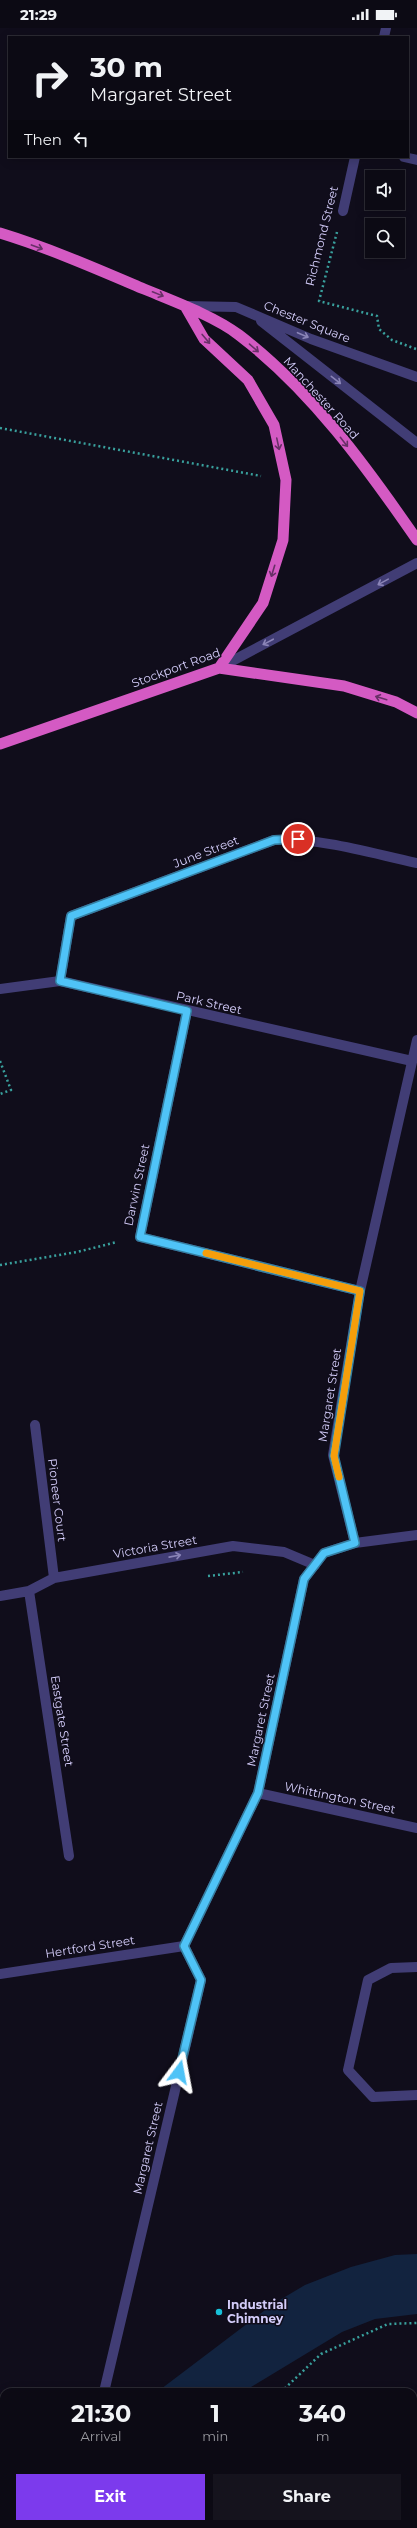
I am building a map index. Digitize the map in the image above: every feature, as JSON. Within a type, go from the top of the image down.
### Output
[{"type":"highway","name":"Manchester Road","points":[[0,233],[94,268],[186,306],[238,334],[285,374],[336,431],[387,497],[417,540]]},
{"type":"highway","points":[[186,306],[204,339],[248,380],[274,425],[286,480],[283,540],[263,604],[219,668],[327,683],[396,702],[417,713]]},
{"type":"highway","name":"Stockport Road","points":[[0,744],[219,668]]},
{"type":"street","name":"Richmond Street","points":[[343,210],[355,158]]},
{"type":"street","name":"Chester Square","points":[[186,306],[236,307],[318,341],[417,377]]},
{"type":"street","points":[[250,313],[417,443]]},
{"type":"street","name":"Stockport Road","points":[[219,668],[417,563]]},
{"type":"street","name":"June Street","points":[[60,981],[71,916],[274,840],[298,839],[323,842],[417,863]]},
{"type":"street","name":"Park Street","points":[[0,989],[60,981],[412,1061]]},
{"type":"street","name":"Darwin Street","points":[[187,1011],[140,1237],[360,1291]]},
{"type":"street","points":[[412,1061],[417,1040]]},
{"type":"street","name":"Margaret Street","points":[[105,2388],[201,1980],[184,1946],[258,1793],[304,1579],[324,1553],[355,1543],[334,1456],[360,1291],[412,1061]]},
{"type":"street","name":"Pioneer Court","points":[[35,1425],[54,1578]]},
{"type":"street","points":[[355,1543],[417,1535]]},
{"type":"street","name":"Victoria Street","points":[[0,1596],[29,1591],[54,1578],[233,1546],[284,1552],[315,1565]]},
{"type":"street","name":"Eastgate Street","points":[[29,1591],[69,1856]]},
{"type":"street","name":"Whittington Street","points":[[258,1793],[417,1828]]},
{"type":"street","name":"Hertford Street","points":[[0,1974],[184,1946]]},
{"type":"street","points":[[417,1967],[391,1968],[368,1980],[348,2070],[373,2097],[417,2095]]},
{"type":"path","name":"Richmond Street","points":[[343,210],[319,301],[377,316],[379,329],[392,340],[417,350]]},
{"type":"path","points":[[1,429],[286,480]]},
{"type":"path","points":[[0,1061],[11,1090],[0,1094]]},
{"type":"path","points":[[0,1265],[77,1252],[140,1237]]},
{"type":"path","points":[[285,2388],[321,2354],[388,2324],[417,2323]]},
{"type":"water","points":[[417,2254],[417,2314],[375,2319],[342,2332],[250,2388],[162,2388],[273,2304],[305,2285],[351,2267],[395,2255]]},
{"type":"slow traffic","points":[[206,1253],[360,1291],[334,1456],[339,1477]]},
{"type":"place","name":"Industrial Chimney","points":[[219,2312]]},
{"type":"route","points":[[179,2072],[201,1980],[184,1946],[258,1793],[304,1579],[324,1553],[355,1543],[334,1456],[360,1291],[140,1237],[187,1011],[60,981],[71,916],[274,840],[298,839]]}]
